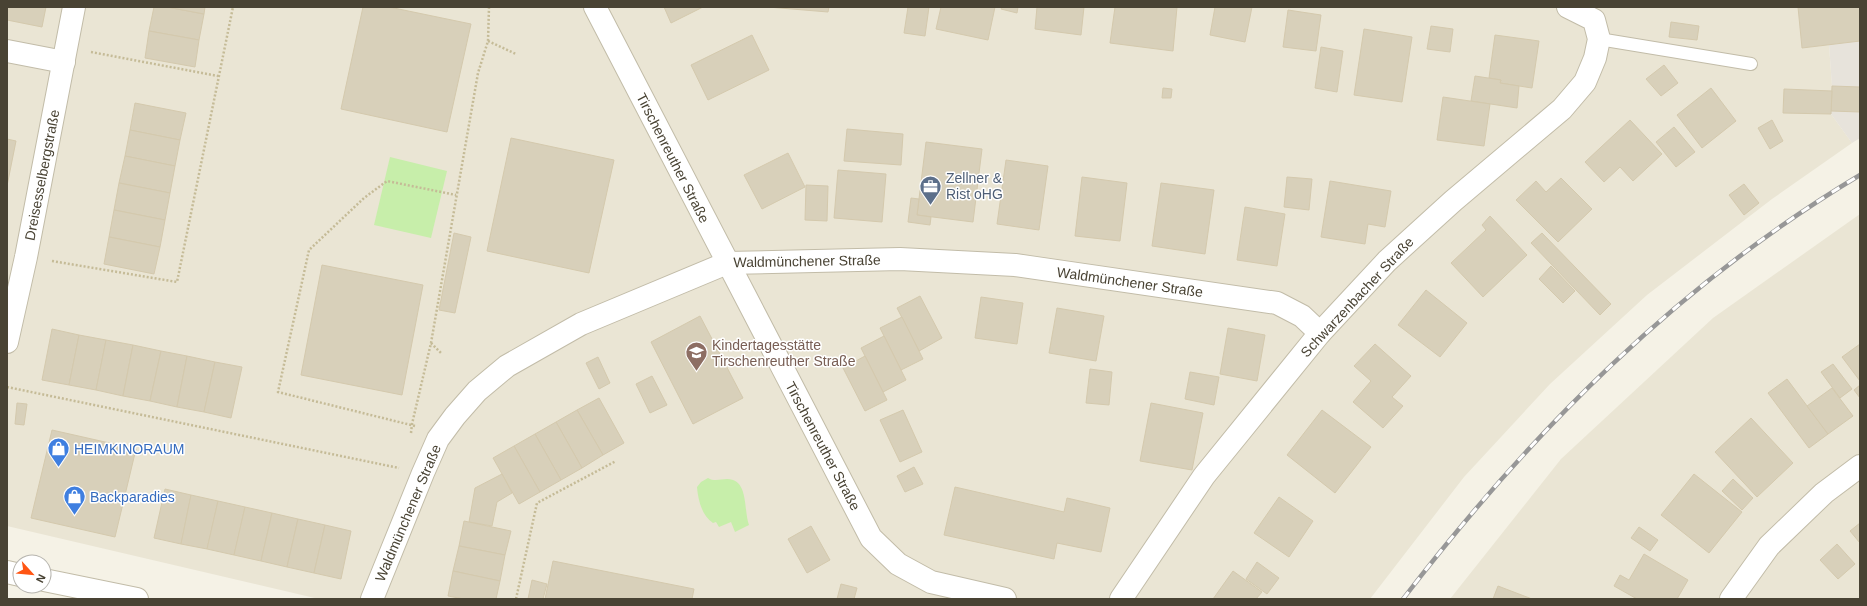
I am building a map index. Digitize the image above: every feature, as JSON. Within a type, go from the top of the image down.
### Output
[{"type":"street","name":"Dreisesselbergstraße","points":[[7,342],[26,257],[74,7]]},
{"type":"street","name":"Tirschenreuther Straße","points":[[595,7],[871,538],[898,564],[931,582],[1004,599]]},
{"type":"street","points":[[1568,7],[1596,30]]},
{"type":"street","name":"Schwarzenbacher Straße","points":[[1121,599],[1204,476],[1320,333],[1387,261],[1453,201],[1562,109],[1585,82],[1595,58],[1596,30]]},
{"type":"street","points":[[7,51],[65,54]]},
{"type":"street","name":"Waldmünchener Straße","points":[[372,599],[438,439],[455,416],[477,391],[507,366],[581,324],[727,262],[900,259],[1015,266],[1277,303],[1302,316],[1320,333]]},
{"type":"street","points":[[1731,599],[1769,546],[1824,493],[1860,466]]},
{"type":"street","points":[[52,582],[137,599]]},
{"type":"lane","points":[[1596,30],[1751,64]]},
{"type":"path","points":[[26,257],[177,282],[232,7]]},
{"type":"path","points":[[411,438],[412,424],[430,343],[478,73],[488,41],[491,11],[489,7]]},
{"type":"path","points":[[488,41],[516,54]]},
{"type":"path","points":[[65,54],[218,76]]},
{"type":"path","points":[[412,424],[278,392],[309,250],[364,198],[387,181],[456,195]]},
{"type":"path","points":[[430,343],[442,354]]},
{"type":"path","points":[[7,387],[423,473]]},
{"type":"path","points":[[516,599],[537,502],[616,461]]},
{"type":"shaded area","points":[[7,7],[1798,7],[1802,48],[1829,45],[1832,86],[1831,114],[1852,143],[1772,199],[1647,295],[1550,384],[1464,477],[1370,599],[319,599],[7,526]]},
{"type":"shaded area","points":[[1798,7],[1860,7],[1860,138],[1852,143],[1831,114],[1832,86],[1829,45],[1802,48]]},
{"type":"shaded area","points":[[1860,214],[1860,599],[1450,599],[1561,459],[1713,318]]},
{"type":"green space","points":[[390,157],[447,171],[431,238],[374,225]]},
{"type":"green space","points":[[708,478],[714,480],[730,479],[738,483],[741,487],[745,500],[749,525],[735,532],[731,522],[719,527],[716,522],[713,523],[709,520],[701,507],[697,487],[701,482]]},
{"type":"building","points":[[7,7],[46,7],[42,27],[7,20]]},
{"type":"building","points":[[154,7],[167,7],[204,14],[199,40],[149,31]]},
{"type":"building","points":[[167,7],[205,7],[204,14]]},
{"type":"building","points":[[363,7],[389,7],[471,24],[447,132],[341,109]]},
{"type":"building","points":[[664,7],[703,7],[671,23]]},
{"type":"building","points":[[768,7],[829,7],[828,12]]},
{"type":"building","points":[[908,7],[929,7],[925,36],[904,33]]},
{"type":"building","points":[[941,7],[995,7],[988,40],[936,29]]},
{"type":"building","points":[[1002,7],[1018,7],[1017,13],[1001,9]]},
{"type":"building","points":[[1037,7],[1084,7],[1081,35],[1035,29]]},
{"type":"building","points":[[1115,7],[1177,7],[1173,51],[1110,43]]},
{"type":"building","points":[[1215,7],[1252,7],[1245,42],[1210,35]]},
{"type":"building","points":[[1798,7],[1860,7],[1860,41],[1802,48]]},
{"type":"building","points":[[1288,10],[1321,15],[1316,51],[1283,47]]},
{"type":"building","points":[[1671,22],[1699,26],[1697,40],[1669,37]]},
{"type":"building","points":[[1431,26],[1453,29],[1450,52],[1427,49]]},
{"type":"building","points":[[1364,29],[1412,37],[1402,102],[1354,95]]},
{"type":"building","points":[[149,31],[199,40],[195,67],[145,58]]},
{"type":"building","points":[[752,35],[769,70],[708,100],[691,65]]},
{"type":"building","points":[[1495,35],[1539,41],[1532,88],[1500,83],[1501,80],[1489,78]]},
{"type":"building","points":[[1321,47],[1343,51],[1337,92],[1315,88]]},
{"type":"building","points":[[1664,65],[1678,83],[1661,96],[1646,79]]},
{"type":"building","points":[[1475,76],[1501,80],[1500,83],[1519,86],[1517,108],[1471,101]]},
{"type":"building","points":[[1832,86],[1860,87],[1860,112],[1831,111]]},
{"type":"building","points":[[1163,88],[1172,89],[1171,98],[1162,98]]},
{"type":"building","points":[[1711,88],[1736,121],[1702,148],[1677,115]]},
{"type":"building","points":[[1784,89],[1832,91],[1831,114],[1783,113]]},
{"type":"building","points":[[1443,97],[1490,104],[1484,146],[1437,140]]},
{"type":"building","points":[[135,103],[186,113],[180,140],[130,130]]},
{"type":"building","points":[[1630,120],[1662,154],[1633,181],[1620,167],[1604,182],[1585,162]]},
{"type":"building","points":[[1772,120],[1783,141],[1770,149],[1758,128]]},
{"type":"building","points":[[1674,127],[1695,152],[1676,167],[1656,142]]},
{"type":"building","points":[[847,129],[903,134],[901,165],[844,161]]},
{"type":"building","points":[[130,130],[180,140],[175,166],[125,156]]},
{"type":"building","points":[[511,138],[614,160],[589,273],[487,251]]},
{"type":"building","points":[[7,139],[16,141],[7,186]]},
{"type":"building","points":[[926,142],[982,149],[973,222],[917,215]]},
{"type":"building","points":[[788,153],[805,187],[762,209],[744,175]]},
{"type":"building","points":[[125,156],[175,166],[170,193],[119,183]]},
{"type":"building","points":[[1006,160],[1048,166],[1039,230],[997,224]]},
{"type":"building","points":[[838,170],[886,174],[882,222],[834,218]]},
{"type":"building","points":[[1082,177],[1127,183],[1120,241],[1075,236]]},
{"type":"building","points":[[1287,177],[1312,179],[1309,210],[1284,207]]},
{"type":"building","points":[[1561,178],[1592,209],[1558,242],[1516,200],[1536,181],[1546,192]]},
{"type":"building","points":[[1330,181],[1391,191],[1385,227],[1368,224],[1365,244],[1321,237]]},
{"type":"building","points":[[119,183],[170,193],[165,220],[114,210]]},
{"type":"building","points":[[1161,183],[1214,190],[1205,254],[1152,246]]},
{"type":"building","points":[[1744,184],[1759,203],[1744,215],[1729,195]]},
{"type":"building","points":[[806,185],[828,186],[827,221],[805,220]]},
{"type":"building","points":[[911,198],[919,199],[917,215],[931,217],[930,225],[908,222]]},
{"type":"building","points":[[1245,207],[1285,214],[1277,266],[1237,260]]},
{"type":"building","points":[[114,210],[165,220],[160,247],[109,237]]},
{"type":"building","points":[[1490,216],[1527,255],[1483,297],[1451,263],[1486,230],[1482,225]]},
{"type":"building","points":[[454,233],[471,237],[455,313],[439,310]]},
{"type":"building","points":[[1542,233],[1611,304],[1600,315],[1531,243]]},
{"type":"building","points":[[109,237],[160,247],[154,274],[104,264]]},
{"type":"building","points":[[322,265],[423,285],[402,395],[301,375]]},
{"type":"building","points":[[1551,266],[1575,291],[1563,303],[1539,279]]},
{"type":"building","points":[[1426,290],[1467,323],[1440,357],[1398,325]]},
{"type":"building","points":[[920,296],[942,338],[919,351],[897,308]]},
{"type":"building","points":[[981,297],[1023,303],[1017,344],[975,338]]},
{"type":"building","points":[[1057,308],[1104,316],[1096,361],[1049,353]]},
{"type":"building","points":[[700,316],[743,398],[693,424],[651,342]]},
{"type":"building","points":[[902,317],[923,359],[901,370],[880,328]]},
{"type":"building","points":[[1228,328],[1265,335],[1257,381],[1220,374]]},
{"type":"building","points":[[52,329],[79,335],[69,385],[42,380]]},
{"type":"building","points":[[79,335],[106,340],[96,390],[69,385]]},
{"type":"building","points":[[884,336],[906,380],[883,392],[861,348]]},
{"type":"building","points":[[106,340],[133,345],[123,396],[96,390]]},
{"type":"building","points":[[1375,344],[1411,376],[1392,397],[1403,406],[1383,428],[1353,402],[1371,381],[1354,366]]},
{"type":"building","points":[[1860,344],[1860,381],[1842,357]]},
{"type":"building","points":[[133,345],[161,351],[150,401],[123,396]]},
{"type":"building","points":[[161,351],[187,356],[177,407],[150,401]]},
{"type":"building","points":[[187,356],[215,362],[204,412],[177,407]]},
{"type":"building","points":[[865,356],[887,400],[865,411],[843,368]]},
{"type":"building","points":[[598,357],[610,383],[599,389],[586,363]]},
{"type":"building","points":[[215,362],[242,367],[231,418],[204,412]]},
{"type":"building","points":[[1833,364],[1852,389],[1840,398],[1821,372]]},
{"type":"building","points":[[1090,369],[1112,372],[1109,405],[1086,403]]},
{"type":"building","points":[[1190,372],[1219,377],[1214,405],[1185,399]]},
{"type":"building","points":[[652,376],[667,405],[650,413],[636,384]]},
{"type":"building","points":[[1787,379],[1828,434],[1809,448],[1768,393]]},
{"type":"building","points":[[1860,385],[1860,398],[1854,390]]},
{"type":"building","points":[[1832,388],[1853,416],[1828,434],[1807,406]]},
{"type":"building","points":[[599,398],[624,443],[603,455],[577,410]]},
{"type":"building","points":[[17,403],[27,404],[24,425],[15,424]]},
{"type":"building","points":[[1151,403],[1203,413],[1192,470],[1140,461]]},
{"type":"building","points":[[577,410],[603,455],[582,468],[556,422]]},
{"type":"building","points":[[903,410],[922,452],[900,462],[880,420]]},
{"type":"building","points":[[1322,410],[1371,447],[1335,493],[1287,455]]},
{"type":"building","points":[[1751,418],[1793,463],[1757,497],[1715,452]]},
{"type":"building","points":[[556,422],[582,468],[561,480],[535,434]]},
{"type":"building","points":[[52,430],[136,449],[115,537],[31,518]]},
{"type":"building","points":[[535,434],[561,480],[540,492],[514,446]]},
{"type":"building","points":[[514,446],[540,492],[519,504],[493,458]]},
{"type":"building","points":[[914,467],[923,484],[905,492],[897,476]]},
{"type":"building","points":[[502,474],[512,493],[497,502],[492,526],[469,522],[475,488]]},
{"type":"building","points":[[1694,474],[1742,512],[1709,553],[1661,515]]},
{"type":"building","points":[[1733,479],[1753,498],[1742,510],[1722,491]]},
{"type":"building","points":[[955,487],[1064,512],[1067,498],[1110,508],[1101,552],[1057,543],[1054,559],[944,535]]},
{"type":"building","points":[[165,489],[191,495],[181,544],[154,538]]},
{"type":"building","points":[[191,495],[218,501],[207,549],[181,544]]},
{"type":"building","points":[[1279,497],[1313,521],[1289,557],[1254,533]]},
{"type":"building","points":[[218,501],[245,507],[234,555],[207,549]]},
{"type":"building","points":[[245,507],[272,513],[261,561],[234,555]]},
{"type":"building","points":[[272,513],[298,519],[287,567],[261,561]]},
{"type":"building","points":[[298,519],[325,525],[314,573],[287,567]]},
{"type":"building","points":[[464,521],[511,531],[505,555],[459,546]]},
{"type":"building","points":[[1860,523],[1860,543],[1850,531]]},
{"type":"building","points":[[325,525],[351,531],[341,579],[314,573]]},
{"type":"building","points":[[811,526],[830,560],[807,573],[788,539]]},
{"type":"building","points":[[1639,527],[1658,540],[1650,551],[1631,538]]},
{"type":"building","points":[[1837,544],[1855,564],[1838,579],[1820,560]]},
{"type":"building","points":[[459,546],[505,555],[500,581],[453,571]]},
{"type":"building","points":[[1644,554],[1688,580],[1677,599],[1637,599],[1614,586],[1620,575],[1629,580]]},
{"type":"building","points":[[553,561],[694,589],[692,599],[545,599]]},
{"type":"building","points":[[1257,562],[1279,578],[1267,594],[1246,579]]},
{"type":"building","points":[[453,571],[500,581],[496,599],[464,599],[448,596]]},
{"type":"building","points":[[1233,571],[1262,592],[1256,599],[1213,599]]},
{"type":"building","points":[[532,580],[547,584],[543,599],[528,599]]},
{"type":"building","points":[[841,584],[857,588],[854,599],[837,599]]},
{"type":"building","points":[[1498,586],[1532,599],[1493,599]]},
{"type":"railway","points":[[1403,599],[1452,537],[1503,477],[1556,420],[1612,365],[1669,313],[1730,264],[1793,218],[1860,175]]},
{"type":"place","name":"Zellner & Rist oHG","points":[[931,206]]},
{"type":"place","name":"Kindertagesstätte Tirschenreuther Straße","points":[[696,372]]},
{"type":"place","name":"HEIMKINORAUM","points":[[58,468]]},
{"type":"place","name":"Backparadies","points":[[74,516]]}]
